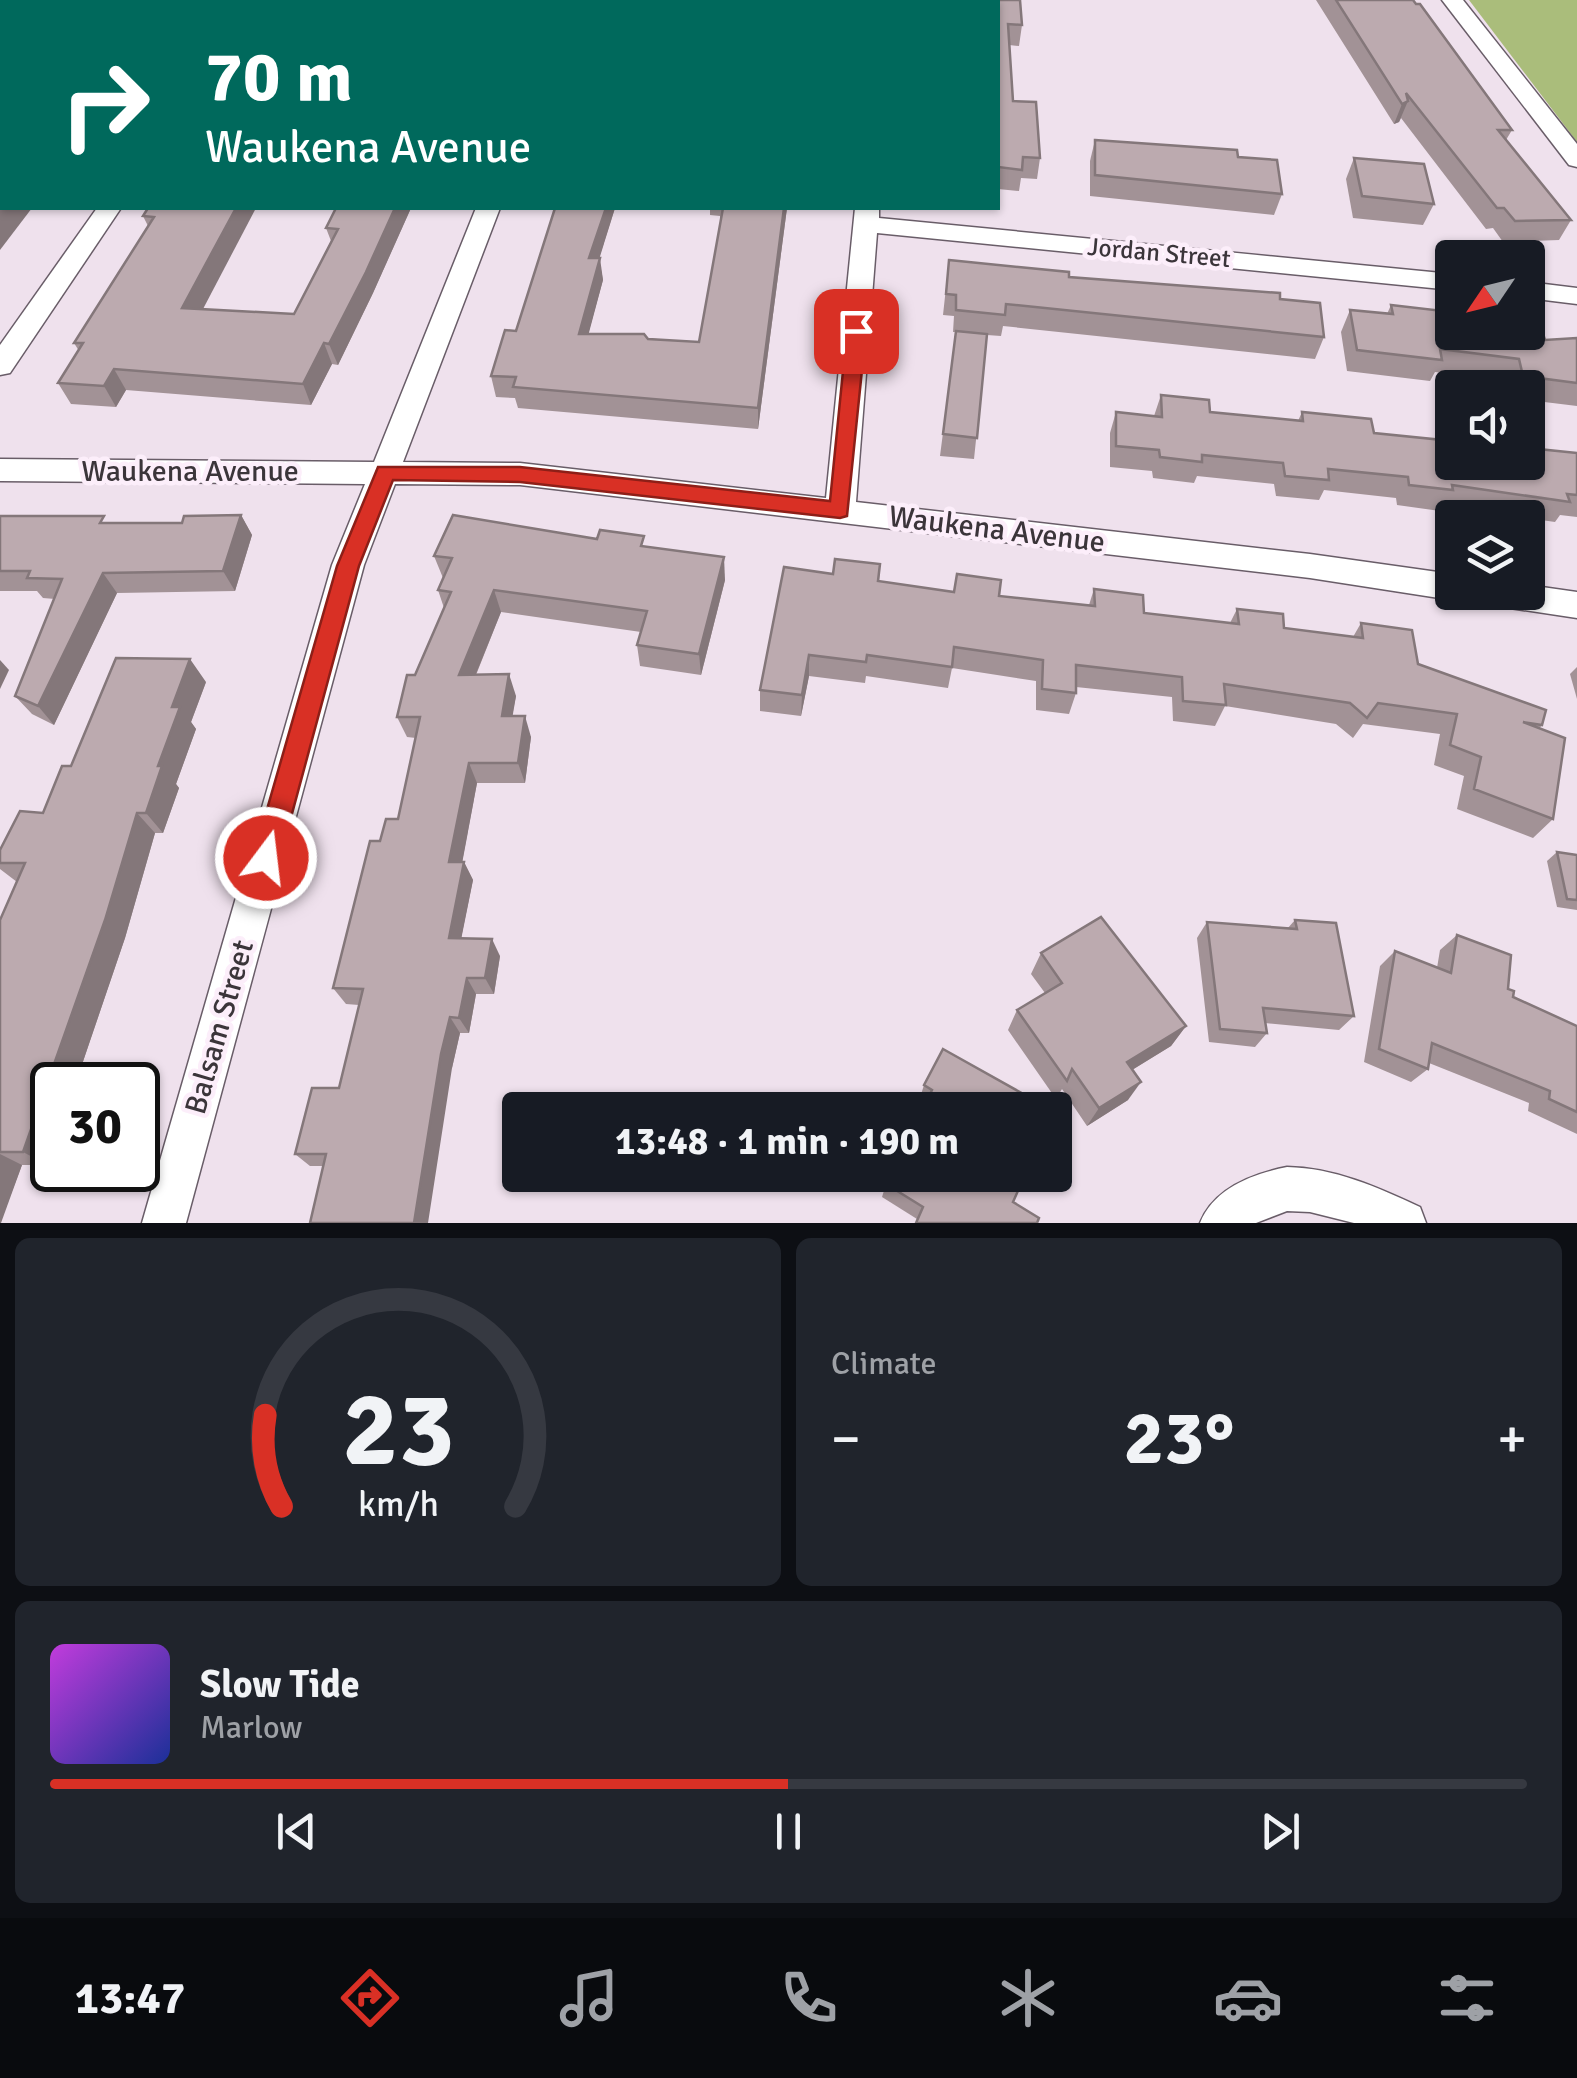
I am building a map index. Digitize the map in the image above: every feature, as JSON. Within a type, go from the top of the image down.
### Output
[{"type":"street","points":[[1452,0],[1577,160]]},
{"type":"street","points":[[0,366],[108,210]]},
{"type":"street","name":"Balsam Street","points":[[164,1223],[348,566],[487,210]]},
{"type":"street","points":[[840,510],[867,216]]},
{"type":"street","name":"Jordan Street","points":[[867,216],[1435,280]]},
{"type":"street","points":[[1545,292],[1577,296]]},
{"type":"street","name":"Waukena Avenue","points":[[0,470],[520,474],[1310,566],[1435,584]]},
{"type":"street","points":[[1545,600],[1577,605]]},
{"type":"street","points":[[1222,1223],[1241,1204],[1299,1187],[1346,1195],[1404,1223]]},
{"type":"green space","points":[[1469,0],[1577,0],[1577,142]]},
{"type":"building","points":[[1000,0],[1020,0],[1022,25],[1008,24],[1013,101],[1036,102],[1040,158],[1023,157],[1022,170],[1000,167]]},
{"type":"building","points":[[1336,0],[1413,0],[1420,4],[1512,130],[1498,130],[1571,220],[1515,221],[1504,208],[1497,208],[1406,93],[1408,101],[1402,104]]},
{"type":"building","points":[[1095,140],[1237,150],[1238,157],[1277,160],[1282,194],[1095,175]]},
{"type":"building","points":[[1354,158],[1424,164],[1434,204],[1362,196]]},
{"type":"building","points":[[147,210],[235,210],[182,308],[294,314],[338,229],[326,228],[335,210],[394,210],[329,344],[324,343],[303,384],[114,369],[104,386],[58,383],[83,343],[74,343],[154,217],[143,216]]},
{"type":"building","points":[[554,210],[605,210],[589,258],[600,258],[579,334],[644,334],[648,339],[699,342],[723,210],[784,210],[758,408],[513,387],[516,377],[491,376],[505,330],[516,331]]},
{"type":"building","points":[[949,260],[1069,272],[1069,277],[1280,293],[1280,299],[1320,303],[1324,337],[1006,304],[1005,315],[956,310],[956,295],[946,294]]},
{"type":"building","points":[[1391,305],[1435,310],[1435,350],[1440,350],[1442,360],[1357,350],[1350,310],[1393,314]]},
{"type":"building","points":[[956,331],[987,334],[977,438],[943,434]]},
{"type":"building","points":[[1577,338],[1577,383],[1545,379],[1545,370],[1522,370],[1519,359],[1448,350],[1545,350],[1545,340]]},
{"type":"building","points":[[1161,395],[1209,400],[1210,412],[1303,421],[1302,412],[1371,419],[1374,433],[1435,439],[1435,480],[1545,480],[1545,450],[1577,453],[1577,495],[1567,494],[1570,502],[1452,485],[1453,490],[1409,485],[1408,477],[1328,469],[1329,480],[1285,476],[1283,463],[1202,455],[1202,462],[1160,457],[1159,450],[1116,446],[1116,412],[1162,417]]},
{"type":"building","points":[[241,515],[223,571],[103,573],[38,706],[15,696],[62,579],[27,578],[30,571],[0,571],[0,516],[104,516],[100,523],[182,523],[184,516]]},
{"type":"building","points":[[453,515],[597,539],[600,530],[644,536],[641,546],[724,557],[699,654],[637,645],[647,611],[494,590],[459,675],[509,674],[502,716],[525,716],[518,763],[469,763],[449,862],[464,862],[449,938],[492,939],[485,978],[467,978],[459,1018],[450,1017],[414,1223],[310,1223],[326,1154],[295,1154],[312,1088],[339,1088],[363,989],[333,988],[370,841],[380,841],[386,819],[398,819],[420,717],[397,717],[407,675],[415,675],[451,592],[438,590],[452,558],[434,556]]},
{"type":"building","points":[[835,559],[880,564],[878,581],[954,592],[957,574],[1001,580],[999,596],[1095,606],[1094,589],[1143,595],[1144,613],[1239,624],[1237,609],[1283,614],[1284,628],[1363,638],[1361,623],[1412,630],[1418,664],[1546,710],[1542,725],[1523,722],[1565,738],[1553,819],[1474,789],[1481,757],[1450,745],[1457,714],[1378,703],[1367,718],[1350,703],[1224,684],[1226,705],[1183,701],[1182,677],[1076,665],[1076,693],[1042,689],[1043,660],[954,647],[952,667],[867,655],[866,662],[809,655],[802,695],[760,690],[784,567],[833,574]]},
{"type":"building","points":[[116,658],[190,659],[172,707],[180,707],[158,766],[162,766],[146,813],[137,813],[105,920],[55,1062],[30,1062],[30,1132],[23,1152],[0,1152],[0,920],[25,863],[0,863],[0,850],[20,811],[43,813],[62,766],[71,766]]},
{"type":"building","points":[[1557,852],[1577,855],[1577,900],[1567,899]]},
{"type":"building","points":[[1101,917],[1186,1026],[1127,1062],[1141,1082],[1099,1108],[1072,1069],[1067,1081],[1017,1010],[1062,983],[1041,953]]},
{"type":"building","points":[[1295,920],[1336,923],[1354,1016],[1263,1008],[1267,1033],[1220,1029],[1207,922],[1297,929]]},
{"type":"building","points":[[1457,935],[1511,955],[1508,989],[1514,991],[1513,997],[1577,1026],[1577,1112],[1549,1099],[1550,1091],[1432,1043],[1428,1069],[1379,1049],[1395,951],[1451,973]]},
{"type":"building","points":[[943,1049],[1020,1092],[931,1092],[924,1085]]},
{"type":"building","points":[[899,1192],[1017,1192],[1013,1202],[1039,1218],[1037,1223],[916,1223],[923,1207]]},
{"type":"route","points":[[266,858],[348,566],[386,472],[520,474],[840,510],[856,331]]}]
